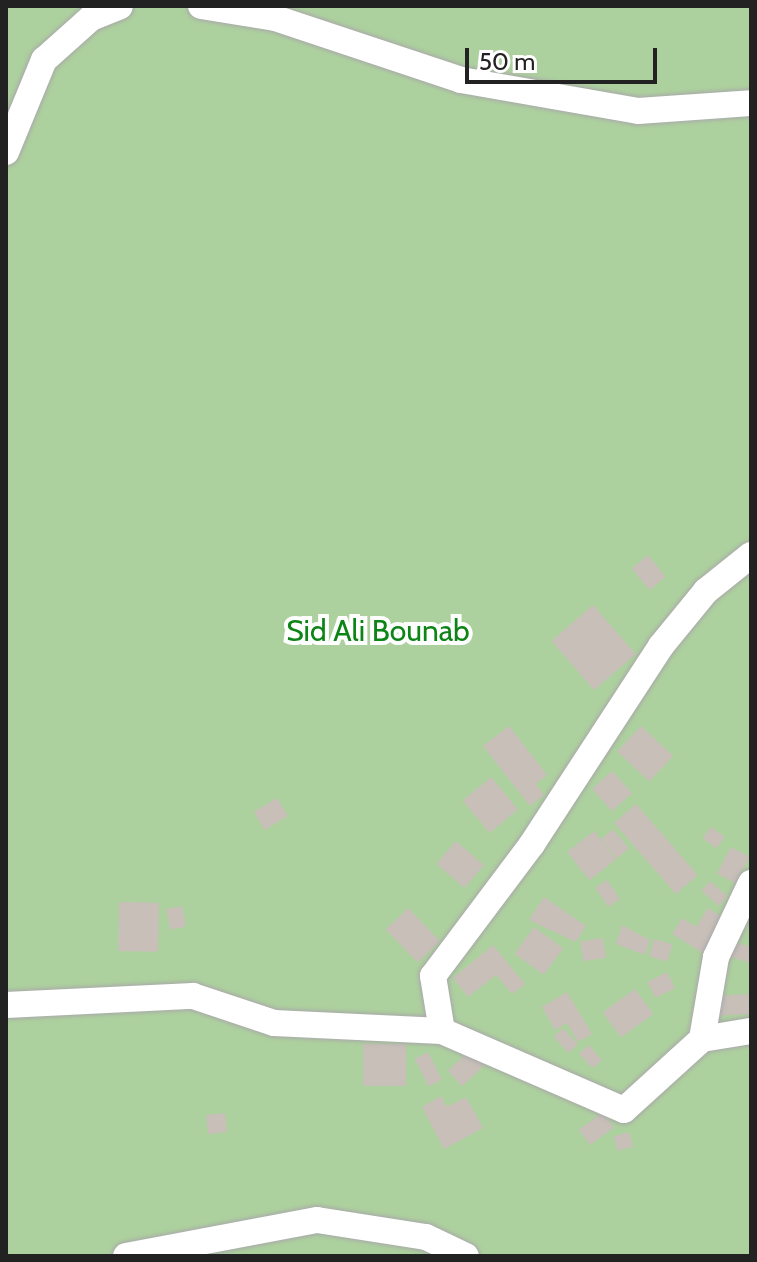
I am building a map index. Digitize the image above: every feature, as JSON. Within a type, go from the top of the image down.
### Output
[{"type":"street","points":[[6,152],[44,60],[91,18],[120,6]]},
{"type":"street","points":[[201,6],[275,18],[505,88],[638,111],[751,103]]},
{"type":"street","points":[[442,1031],[433,976],[532,844],[661,646],[706,591],[751,555]]},
{"type":"street","points":[[702,1039],[716,957],[751,883]]},
{"type":"street","points":[[6,1005],[193,996],[274,1023],[442,1031],[624,1110],[702,1039],[751,1031]]},
{"type":"street","points":[[126,1256],[317,1220],[426,1237],[466,1256]]},
{"type":"green space","name":"Sid Ali Bounab","points":[[6,6],[751,6],[751,1256],[6,1256]]},
{"type":"building","points":[[648,555],[666,577],[649,590],[632,568]]},
{"type":"building","points":[[593,605],[636,654],[594,690],[551,641]]},
{"type":"building","points":[[509,726],[547,775],[536,784],[544,795],[530,806],[483,746]]},
{"type":"building","points":[[641,726],[673,756],[649,782],[617,752]]},
{"type":"building","points":[[612,771],[632,793],[612,811],[592,789]]},
{"type":"building","points":[[491,777],[518,809],[490,833],[463,801]]},
{"type":"building","points":[[277,798],[288,816],[265,830],[254,812]]},
{"type":"building","points":[[636,804],[698,875],[676,894],[614,823]]},
{"type":"building","points":[[711,827],[725,837],[717,848],[703,838]]},
{"type":"building","points":[[613,829],[629,848],[617,858],[601,839]]},
{"type":"building","points":[[594,831],[616,859],[589,880],[567,852]]},
{"type":"building","points":[[456,841],[484,865],[464,888],[436,864]]},
{"type":"building","points":[[731,847],[750,857],[735,883],[717,873]]},
{"type":"building","points":[[607,880],[620,899],[608,907],[595,888]]},
{"type":"building","points":[[710,881],[727,896],[719,906],[701,891]]},
{"type":"building","points":[[544,897],[586,926],[576,942],[529,920]]},
{"type":"building","points":[[119,902],[159,903],[158,952],[118,951]]},
{"type":"building","points":[[182,906],[186,927],[170,930],[166,909]]},
{"type":"building","points":[[408,908],[440,941],[418,963],[386,930]]},
{"type":"building","points":[[708,908],[727,920],[706,955],[672,934],[682,918],[696,927]]},
{"type":"building","points":[[622,925],[650,940],[645,955],[616,944]]},
{"type":"building","points":[[534,927],[563,948],[544,975],[515,954]]},
{"type":"building","points":[[603,938],[606,958],[583,961],[580,942]]},
{"type":"building","points":[[654,939],[672,944],[667,962],[649,956]]},
{"type":"building","points":[[734,942],[751,947],[751,963],[730,957]]},
{"type":"building","points":[[493,945],[525,984],[512,994],[496,975],[468,997],[453,978]]},
{"type":"building","points":[[667,972],[675,988],[656,998],[647,982]]},
{"type":"building","points":[[635,989],[653,1014],[621,1038],[603,1013]]},
{"type":"building","points":[[567,992],[592,1034],[578,1042],[567,1023],[555,1030],[542,1007]]},
{"type":"building","points":[[750,994],[751,1014],[715,1016],[714,996]]},
{"type":"building","points":[[563,1028],[578,1044],[568,1053],[553,1037]]},
{"type":"building","points":[[363,1044],[406,1044],[406,1086],[363,1086]]},
{"type":"building","points":[[589,1045],[602,1060],[592,1069],[579,1054]]},
{"type":"building","points":[[469,1051],[483,1066],[462,1086],[448,1071]]},
{"type":"building","points":[[428,1052],[442,1080],[429,1086],[415,1059]]},
{"type":"building","points":[[441,1096],[447,1107],[466,1097],[483,1128],[444,1149],[422,1107]]},
{"type":"building","points":[[603,1112],[614,1127],[590,1145],[579,1130]]},
{"type":"building","points":[[225,1113],[227,1132],[208,1134],[206,1115]]},
{"type":"building","points":[[629,1132],[633,1146],[618,1151],[614,1136]]}]
